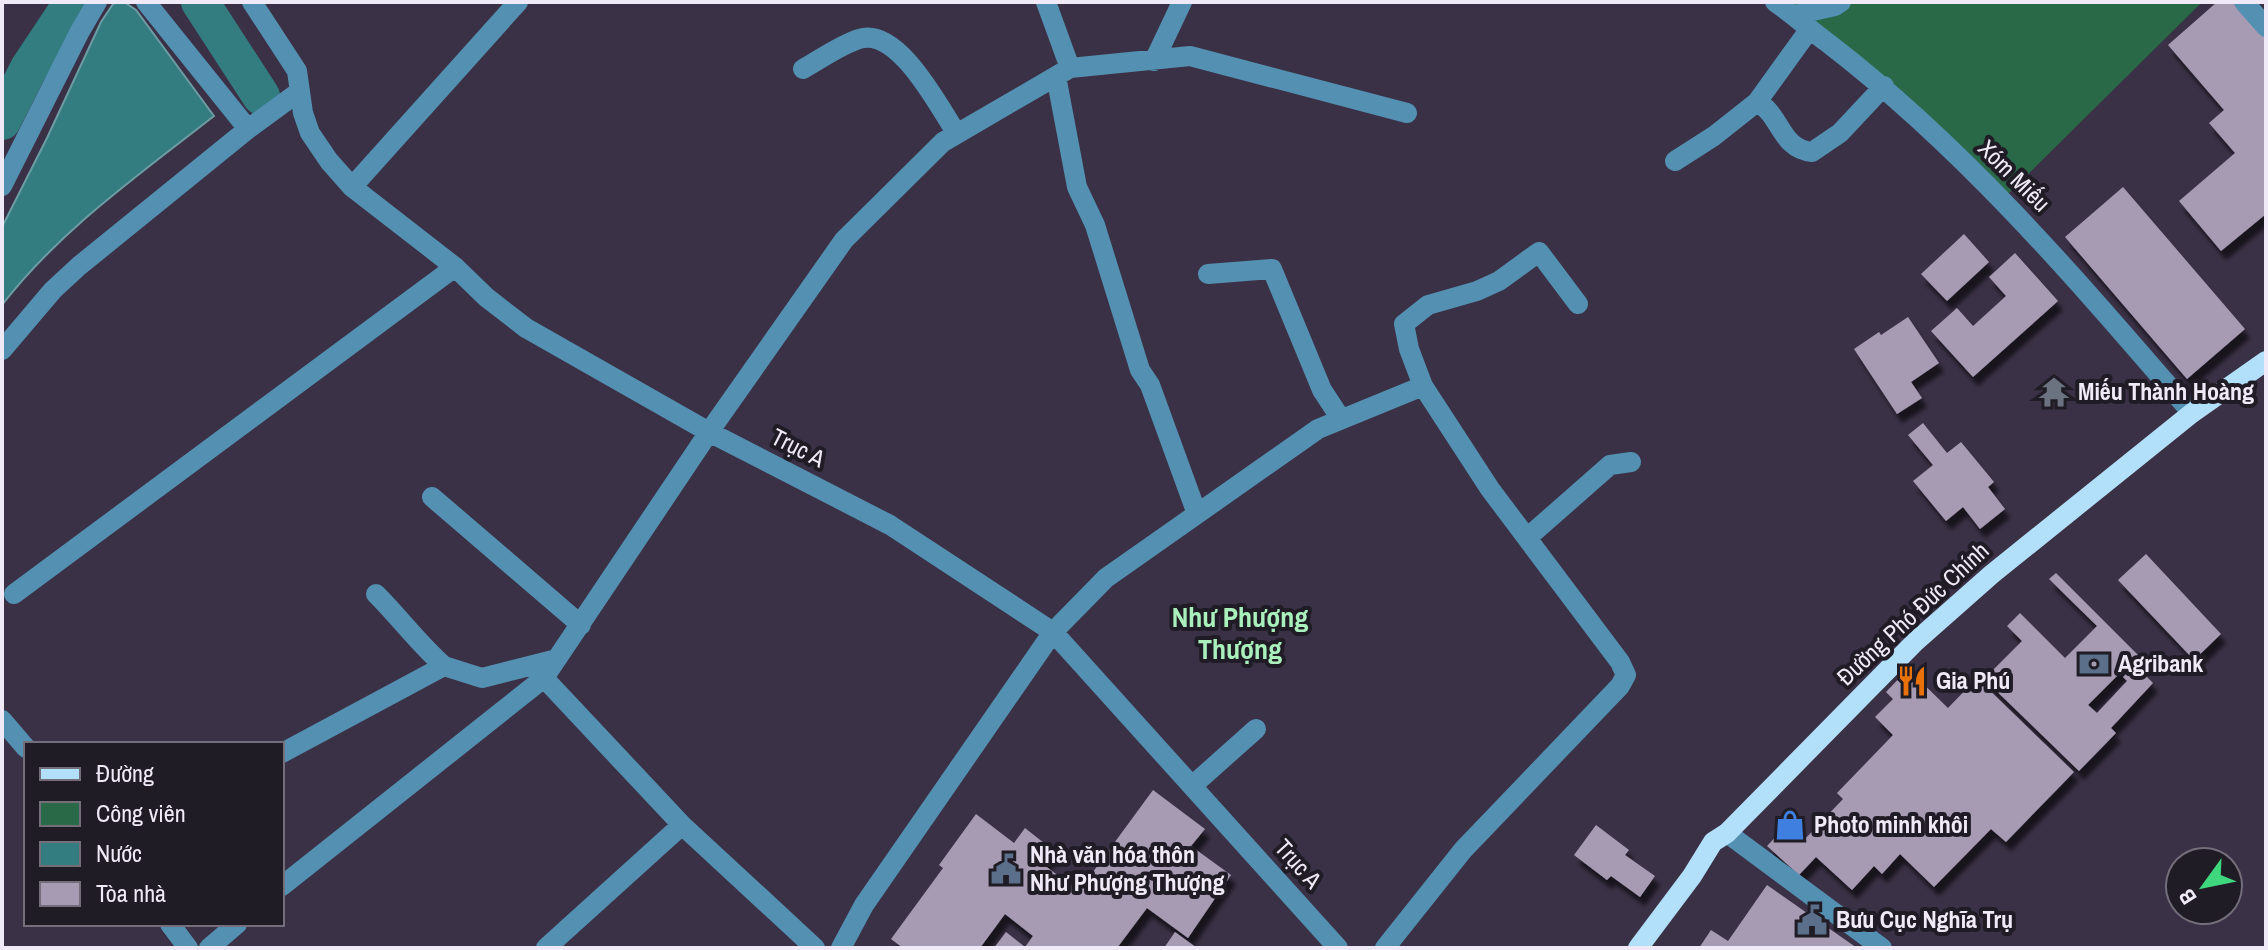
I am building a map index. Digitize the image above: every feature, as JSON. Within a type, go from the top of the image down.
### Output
[{"type":"main road","name":"Đường Phó Đức Chính","points":[[1638,948],[1692,876],[1713,842],[1727,833],[1915,642],[1992,574],[2192,413],[2266,361]]},
{"type":"street","points":[[2,186],[97,2]]},
{"type":"street","points":[[146,2],[248,129]]},
{"type":"street","name":"Trục A","points":[[252,2],[291,58],[300,81],[303,113],[310,133],[352,187],[455,267],[486,297],[526,328],[709,432],[890,525],[1053,632],[1338,948]]},
{"type":"street","points":[[352,187],[518,2]]},
{"type":"street","points":[[1046,2],[1063,72],[1077,187],[1095,225],[1140,370],[1150,385],[1197,514]]},
{"type":"street","points":[[1154,61],[1182,2]]},
{"type":"street","name":"Xóm Miếu","points":[[1775,2],[1884,86],[2050,249],[2192,413]]},
{"type":"street","points":[[1675,161],[1714,136],[1757,102],[1802,22],[1841,2]]},
{"type":"street","points":[[2244,2],[2266,27]]},
{"type":"street","points":[[803,69],[861,38],[883,39],[907,59],[957,134]]},
{"type":"street","points":[[284,884],[544,678],[709,432],[844,240],[943,142],[1063,72],[1190,56],[1407,113]]},
{"type":"street","points":[[1757,102],[1764,105],[1796,149],[1812,152],[1840,133],[1884,86]]},
{"type":"street","points":[[2,350],[62,282],[248,129],[300,91]]},
{"type":"street","points":[[1385,948],[1463,850],[1620,686],[1626,675],[1620,662],[1490,489],[1423,386],[1409,349],[1404,324],[1428,305],[1477,291],[1499,281],[1539,252],[1578,304]]},
{"type":"street","points":[[14,594],[455,267]]},
{"type":"street","points":[[1208,274],[1272,269],[1322,390],[1341,419]]},
{"type":"street","points":[[841,948],[864,905],[1053,632],[1106,578],[1318,429],[1423,386]]},
{"type":"street","points":[[1527,538],[1610,465],[1631,462]]},
{"type":"street","points":[[432,497],[581,625]]},
{"type":"street","points":[[376,594],[402,619],[424,649],[444,666],[482,678],[557,659]]},
{"type":"street","points":[[284,752],[444,666]]},
{"type":"street","points":[[544,678],[682,825],[815,948]]},
{"type":"street","points":[[2,720],[24,746]]},
{"type":"street","points":[[1192,786],[1256,729]]},
{"type":"street","points":[[546,948],[682,825]]},
{"type":"street","points":[[1727,833],[1882,948]]},
{"type":"street","points":[[172,926],[188,948]]},
{"type":"street","points":[[209,948],[235,926]]},
{"type":"green space","points":[[1775,2],[2202,2],[2002,200]]},
{"type":"water","points":[[124,2],[136,10],[214,116],[75,228],[2,305],[2,227],[101,22],[113,4]]},
{"type":"building","points":[[2217,2],[2235,2],[2266,39],[2266,214],[2221,251],[2179,201],[2235,153],[2209,123],[2224,110],[2168,45]]},
{"type":"building","points":[[2123,187],[2245,329],[2187,379],[2065,237]]},
{"type":"building","points":[[1964,234],[1989,262],[1947,301],[1921,274]]},
{"type":"building","points":[[2015,253],[2058,301],[1973,377],[1931,331],[1957,308],[1973,326],[2006,296],[1989,277]]},
{"type":"building","points":[[1908,317],[1939,363],[1911,382],[1922,398],[1897,414],[1854,349]]},
{"type":"building","points":[[1923,423],[1947,453],[1961,442],[1994,482],[1988,487],[2005,509],[1980,529],[1963,507],[1946,521],[1913,481],[1933,465],[1908,435]]},
{"type":"building","points":[[2146,554],[2221,634],[2194,660],[2118,580]]},
{"type":"building","points":[[2056,573],[2138,655],[2088,705],[2097,713],[2127,681],[2123,677],[2135,665],[2153,683],[2111,728],[2116,733],[2079,771],[1984,679],[2022,641],[2007,626],[2020,613],[2065,658],[2097,626],[2049,579]]},
{"type":"building","points":[[1908,669],[1948,708],[1977,678],[2074,772],[2006,842],[1991,829],[1934,887],[1900,854],[1882,874],[1874,866],[1852,890],[1816,857],[1799,875],[1767,846],[1788,824],[1804,840],[1843,799],[1837,793],[1893,735],[1875,717],[1893,699],[1886,692]]},
{"type":"building","points":[[1153,790],[1205,829],[1191,846],[1231,875],[1188,938],[1147,908],[1117,948],[994,948],[1006,932],[1025,947],[1033,936],[1005,914],[980,948],[903,948],[891,939],[943,868],[939,865],[976,814],[1014,843],[1025,828],[1054,851],[1044,865],[1079,891]]},
{"type":"building","points":[[1596,825],[1629,850],[1625,855],[1655,876],[1640,897],[1611,876],[1607,880],[1574,855]]},
{"type":"building","points":[[1767,885],[1857,948],[1699,948],[1711,930],[1728,941]]},
{"type":"building","points":[[1175,932],[1197,948],[1164,948]]},
{"type":"waterway","points":[[2,121],[29,68],[73,2]]},
{"type":"waterway","points":[[200,2],[261,96]]},
{"type":"place","name":"Miếu Thành Hoàng","points":[[2054,392]]},
{"type":"place","name":"Agribank","points":[[2094,664]]},
{"type":"place","name":"Gia Phú","points":[[1912,681]]},
{"type":"place","name":"Photo minh khôi","points":[[1790,825]]},
{"type":"place","name":"Nhà văn hóa thôn Như Phượng Thượng","points":[[1006,869]]},
{"type":"place","name":"Bưu Cục Nghĩa Trụ","points":[[1812,920]]},
{"type":"district","name":"Như Phượng Thượng","points":[[1240,633]]}]
